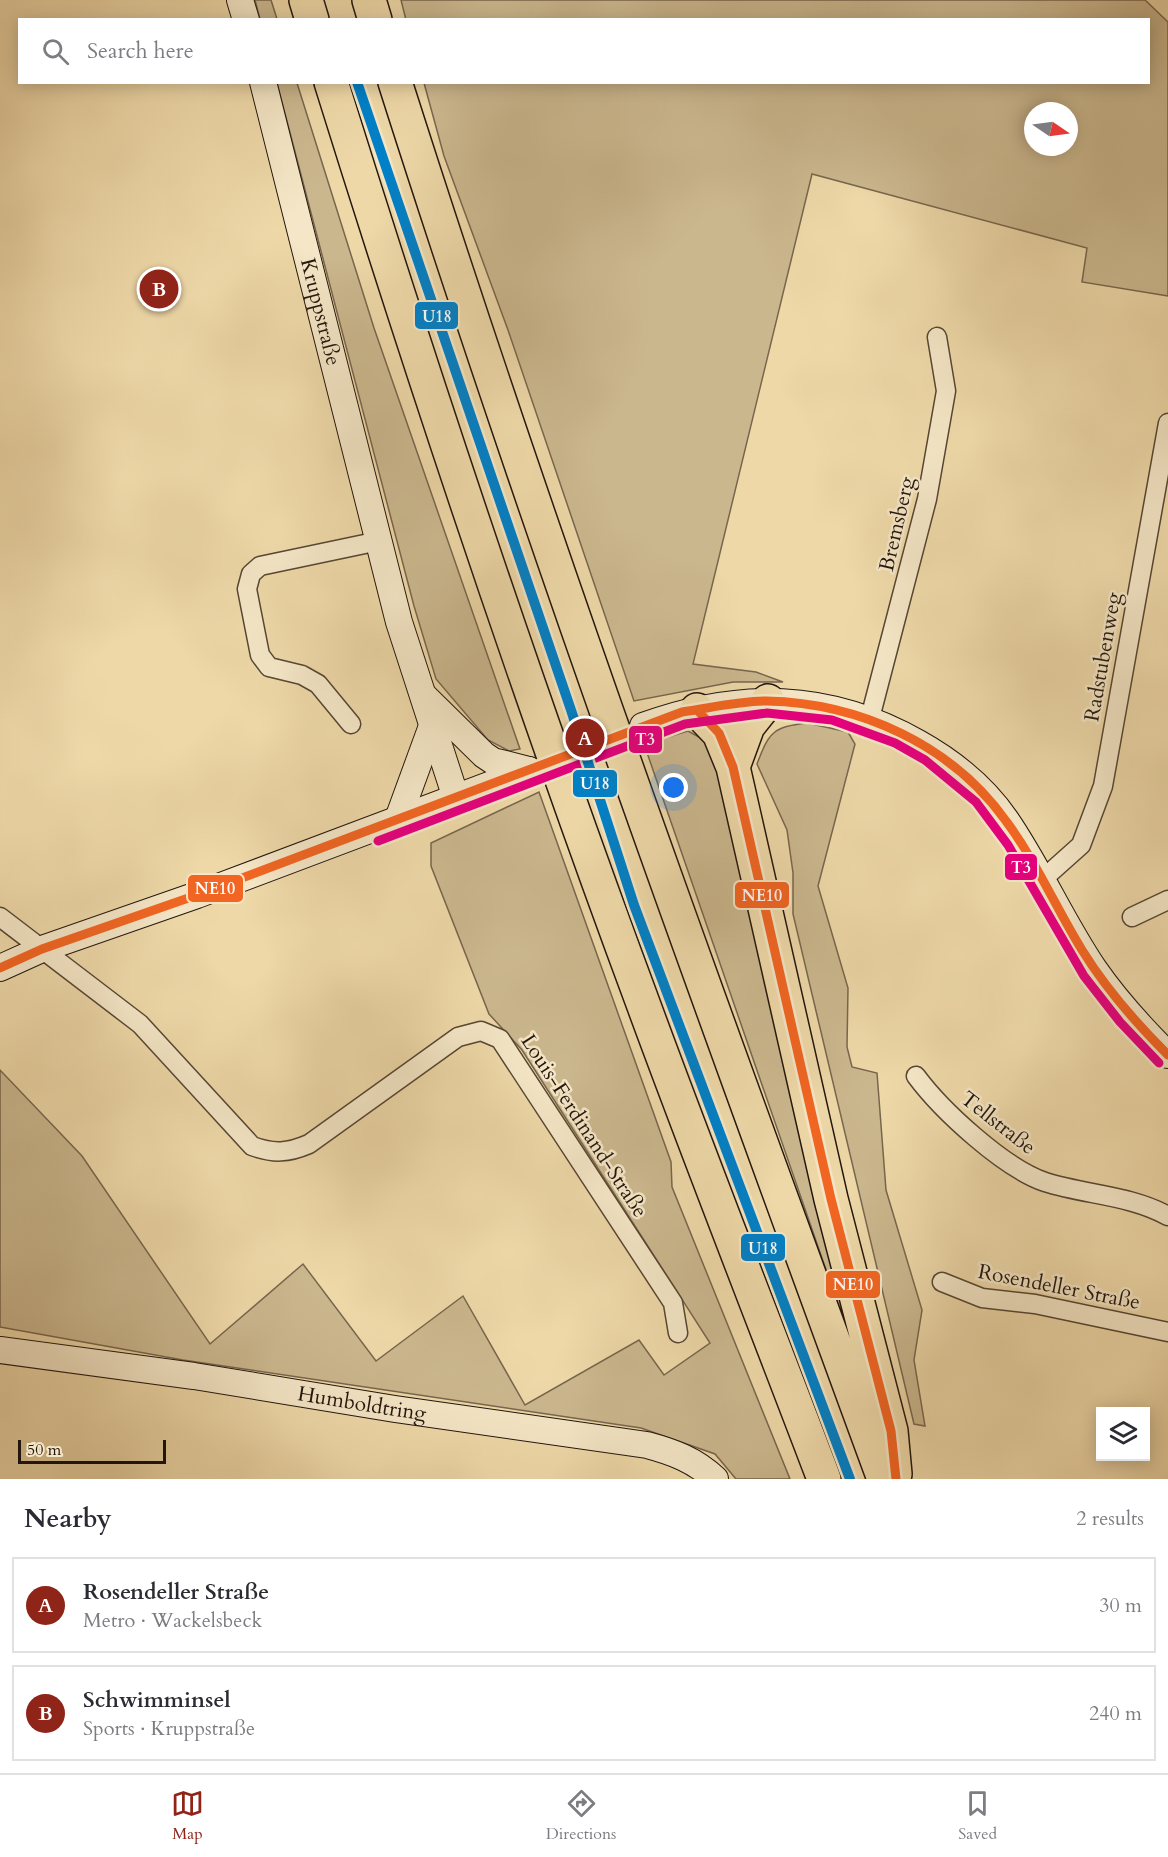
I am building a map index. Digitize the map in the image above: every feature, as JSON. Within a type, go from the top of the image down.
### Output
[{"type":"highway","points":[[306,0],[311,18]]},
{"type":"highway","points":[[369,0],[374,18]]},
{"type":"highway","points":[[332,84],[411,339],[556,760],[643,1005],[824,1479]]},
{"type":"highway","points":[[396,84],[519,460],[605,709],[884,1479]]},
{"type":"highway","points":[[733,767],[748,726],[768,701]]},
{"type":"highway","points":[[697,710],[719,733],[733,767],[831,1199],[891,1431],[896,1479]]},
{"type":"street","points":[[240,0],[245,18]]},
{"type":"street","name":"Kruppstraße","points":[[264,84],[399,622],[456,798]]},
{"type":"street","name":"Bremsberg","points":[[870,718],[927,499],[946,391],[937,337]]},
{"type":"street","name":"Radstubenweg","points":[[1042,879],[1080,845],[1103,786],[1168,423]]},
{"type":"street","points":[[351,724],[318,684],[302,675],[269,667],[260,655],[247,589],[251,574],[260,566],[379,541]]},
{"type":"street","points":[[0,968],[42,949],[197,895],[529,770],[493,761],[484,755],[422,694]]},
{"type":"street","points":[[644,726],[682,712],[729,703],[768,701],[834,708],[870,718],[940,756],[972,782],[1005,819],[1093,968],[1129,1016],[1168,1055]]},
{"type":"street","points":[[399,819],[432,726]]},
{"type":"street","points":[[1132,917],[1168,900]]},
{"type":"street","name":"Louis-Ferdinand-Straße","points":[[0,917],[140,1024],[252,1146],[268,1152],[288,1153],[309,1144],[458,1037],[481,1031],[500,1039],[673,1303],[678,1333]]},
{"type":"street","name":"Tellstraße","points":[[916,1076],[934,1100],[1018,1170],[1046,1182],[1148,1205],[1168,1216]]},
{"type":"street","name":"Rosendeller Straße","points":[[942,1282],[982,1298],[1035,1304],[1168,1332]]},
{"type":"street","name":"Humboldtring","points":[[0,1350],[195,1376],[394,1409],[647,1445],[673,1452],[701,1466],[715,1479]]},
{"type":"shaded area","points":[[255,0],[271,0],[277,18],[260,18]]},
{"type":"shaded area","points":[[401,0],[1145,0],[1168,22],[1168,296],[1082,282],[1087,248],[812,174],[693,664],[756,672],[783,682],[733,682],[634,701],[508,330],[444,156],[424,84],[1150,84],[1150,18],[406,18]]},
{"type":"shaded area","points":[[277,84],[297,84],[374,328],[520,749],[509,751],[488,740],[436,679],[414,606]]},
{"type":"shaded area","points":[[807,723],[848,732],[855,744],[818,886],[848,988],[847,1047],[852,1067],[877,1073],[886,1190],[922,1310],[914,1360],[925,1426],[914,1424],[793,914],[793,873],[787,830],[757,764],[765,745],[774,733],[779,729]]},
{"type":"shaded area","points":[[688,731],[715,746],[850,1339],[644,744]]},
{"type":"shaded area","points":[[539,792],[671,1162],[672,1187],[790,1479],[736,1479],[715,1454],[641,1428],[183,1360],[0,1327],[0,1070],[82,1156],[210,1344],[303,1264],[376,1361],[463,1296],[525,1405],[639,1340],[664,1375],[710,1343],[522,1050],[489,1014],[431,866],[431,843]]},
{"type":"tunnel","points":[[538,767],[633,730]]},
{"type":"transit line","name":"U18","points":[[358,84],[571,710],[634,905],[850,1479]]},
{"type":"transit line","name":"NE10","points":[[0,968],[42,949],[197,895],[682,712],[735,703],[767,701],[836,710],[869,720],[901,733],[931,750],[959,770],[984,794],[1017,836],[1072,934],[1111,992],[1168,1055]]},
{"type":"transit line","name":"NE10","points":[[697,710],[719,733],[733,767],[831,1199],[891,1431],[896,1479]]},
{"type":"transit line","name":"T3","points":[[378,841],[685,724],[767,713],[832,720],[895,743],[925,760],[976,802],[1008,845],[1084,976],[1120,1022],[1159,1063]]},
{"type":"place","name":"Schwimminsel","points":[[159,289]]},
{"type":"place","name":"Rosendeller Straße","points":[[585,738]]}]
